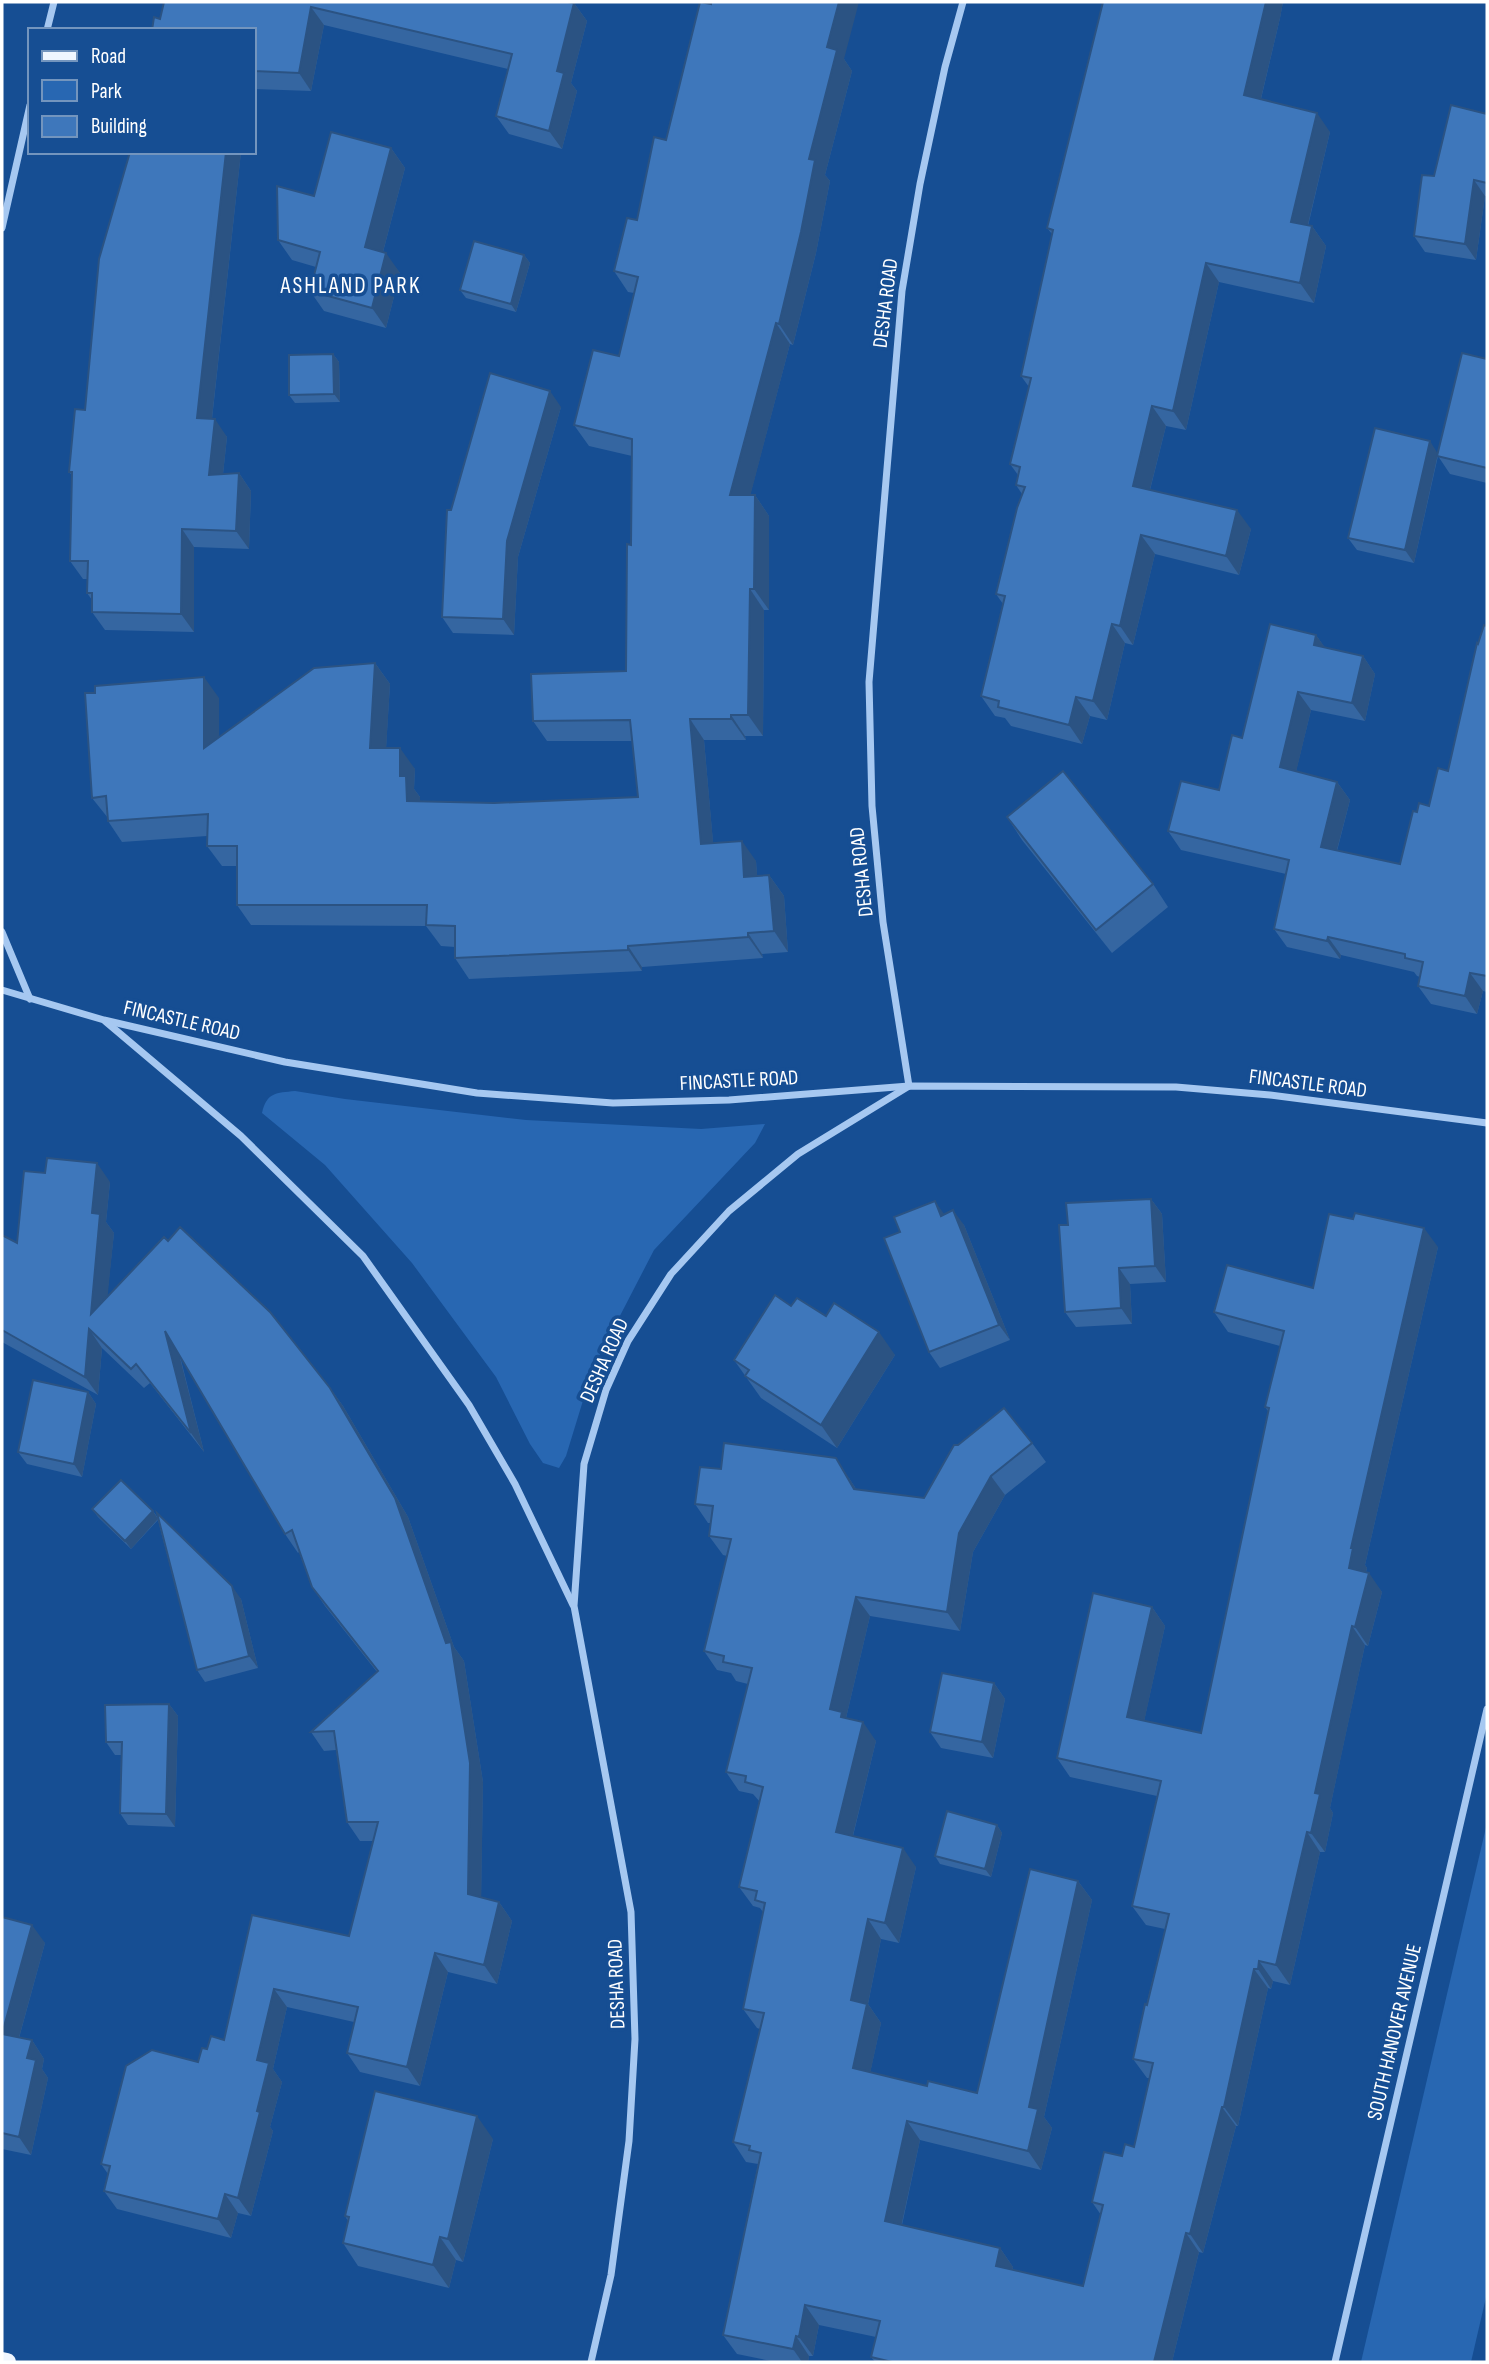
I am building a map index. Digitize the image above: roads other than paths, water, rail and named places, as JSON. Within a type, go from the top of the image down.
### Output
[{"type":"main road","points":[[2,2361],[7,2362]]},
{"type":"street","points":[[48,28],[54,2]]},
{"type":"street","name":"DESHA ROAD","points":[[592,2362],[611,2275],[629,2141],[635,2039],[631,1912],[574,1606],[584,1464],[606,1390],[628,1341],[671,1274],[729,1211],[799,1154],[909,1086],[883,922],[872,807],[869,682],[902,291],[920,184],[945,67],[963,2]]},
{"type":"street","points":[[2,228],[28,114]]},
{"type":"street","points":[[2,932],[30,999]]},
{"type":"street","name":"FINCASTLE ROAD","points":[[2,990],[104,1020],[285,1062],[477,1093],[613,1103],[729,1100],[909,1086],[1176,1087],[1270,1095],[1487,1123]]},
{"type":"street","name":"DESHA ROAD","points":[[104,1020],[242,1136],[363,1256],[469,1405],[514,1484],[574,1606]]},
{"type":"street","name":"SOUTH HANOVER AVENUE","points":[[1335,2362],[1487,1709]]},
{"type":"district","name":"ASHLAND PARK","points":[[351,285]]}]
